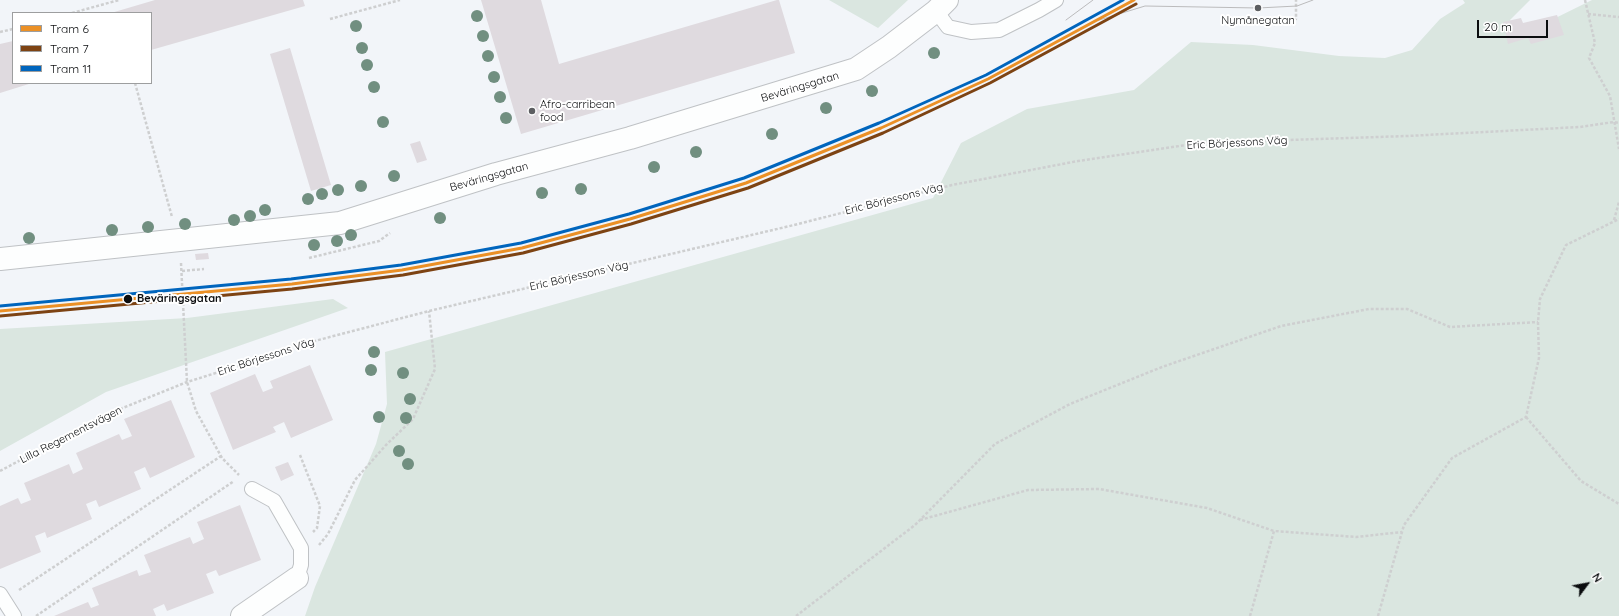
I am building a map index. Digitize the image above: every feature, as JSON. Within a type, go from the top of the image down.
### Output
[{"type":"street","name":"Beväringsgatan","points":[[0,259],[340,223],[496,174],[630,138],[856,69],[878,56],[942,5]]},
{"type":"street","points":[[242,616],[299,571]]},
{"type":"lane","points":[[942,5],[948,27],[971,32],[999,30],[1056,0]]},
{"type":"lane","points":[[252,489],[274,501],[301,548],[299,571]]},
{"type":"lane","points":[[2,597],[14,616]]},
{"type":"path","points":[[76,12],[119,0]]},
{"type":"path","points":[[330,19],[400,0]]},
{"type":"path","points":[[1274,25],[1296,19],[1296,0]]},
{"type":"path","points":[[1586,0],[1594,43],[1589,58],[1610,96],[1619,149]]},
{"type":"path","points":[[1588,14],[1619,17]]},
{"type":"path","points":[[0,32],[12,29]]},
{"type":"path","name":"Eric Börjessons Väg","points":[[187,382],[245,364],[288,348],[429,311],[787,227],[952,185],[1078,161],[1200,143],[1407,136],[1580,127],[1614,122],[1619,123]]},
{"type":"path","points":[[1614,220],[1619,202]]},
{"type":"path","points":[[1378,616],[1404,525],[1452,458],[1526,417],[1539,358],[1538,322],[1540,299],[1566,245],[1614,220],[1619,219]]},
{"type":"path","points":[[182,272],[204,269]]},
{"type":"path","points":[[151,301],[184,299]]},
{"type":"path","points":[[796,616],[919,520],[995,444],[1070,404],[1162,367],[1281,326],[1369,309],[1407,309],[1450,328],[1538,322]]},
{"type":"path","points":[[299,571],[328,534],[355,480],[386,445],[413,419],[435,369],[429,311]]},
{"type":"path","points":[[36,616],[240,477],[221,456],[196,411],[187,382]]},
{"type":"path","name":"Lilla Regementsvägen","points":[[0,471],[103,416],[187,382]]},
{"type":"path","points":[[1526,417],[1581,481],[1619,504]]},
{"type":"path","points":[[300,455],[320,506],[317,528],[301,548]]},
{"type":"path","points":[[2,597],[221,456]]},
{"type":"path","points":[[919,520],[1028,490],[1099,489],[1207,508],[1274,531],[1356,537],[1402,532]]},
{"type":"path","points":[[1250,616],[1274,531]]},
{"type":"shaded area","points":[[829,0],[908,0],[878,28]]},
{"type":"shaded area","points":[[1463,0],[1530,0],[1510,20],[1517,37],[1592,0],[1619,0],[1619,616],[305,616],[315,587],[376,444],[387,404],[385,352],[933,198],[961,143],[1027,109],[1134,90],[1191,42],[1253,45],[1339,56],[1385,58],[1412,50],[1440,19],[1465,3]]},
{"type":"shaded area","points":[[333,299],[348,308],[106,392],[0,451],[0,329],[187,318]]},
{"type":"building","points":[[155,0],[303,0],[305,6],[152,50],[152,12],[114,12]]},
{"type":"building","points":[[481,0],[541,0],[559,64],[777,0],[779,0],[795,53],[521,134]]},
{"type":"building","points":[[1557,15],[1564,35],[1531,44],[1528,38],[1508,44],[1503,22],[1521,18],[1523,23]]},
{"type":"building","points":[[12,41],[12,84],[29,84],[0,93],[0,44]]},
{"type":"building","points":[[290,48],[331,185],[311,191],[270,54]]},
{"type":"building","points":[[420,141],[427,160],[417,163],[410,144]]},
{"type":"building","points":[[208,253],[209,259],[196,260],[195,254]]},
{"type":"building","points":[[310,365],[333,420],[291,438],[284,422],[273,427],[276,432],[233,450],[210,393],[255,374],[263,392],[273,388],[270,381]]},
{"type":"building","points":[[171,400],[195,457],[150,478],[145,467],[134,472],[141,489],[99,507],[96,500],[86,504],[92,519],[47,538],[45,532],[35,536],[41,552],[0,569],[0,506],[18,498],[21,504],[31,500],[24,483],[69,464],[73,474],[83,469],[76,453],[119,434],[122,440],[132,436],[124,419]]},
{"type":"building","points":[[288,462],[294,475],[281,481],[275,467]]},
{"type":"building","points":[[240,505],[261,560],[219,576],[216,570],[206,574],[214,593],[167,611],[164,604],[153,609],[156,616],[54,616],[88,602],[91,608],[99,605],[92,588],[137,570],[139,576],[151,572],[144,555],[190,537],[193,544],[204,539],[197,522]]},
{"type":"tram line","points":[[1066,20],[1093,0]]},
{"type":"tram line","name":"11","points":[[0,306],[291,279],[401,265],[521,243],[629,214],[744,178],[879,123],[986,75],[1123,0]]},
{"type":"tram line","name":"6","points":[[0,311],[292,284],[402,270],[522,248],[630,219],[746,183],[881,128],[988,79],[1134,0]]},
{"type":"tram line","points":[[1096,21],[1145,6],[1258,8],[1297,6],[1313,0]]},
{"type":"tram line","name":"7","points":[[0,316],[292,289],[403,275],[523,253],[631,224],[748,188],[883,133],[990,83],[1136,4]]},
{"type":"place","name":"Nymånegatan","points":[[1258,8]]},
{"type":"place","name":"Afro-carribean food","points":[[532,111]]},
{"type":"place","name":"Beväringsgatan","points":[[128,299]]}]
